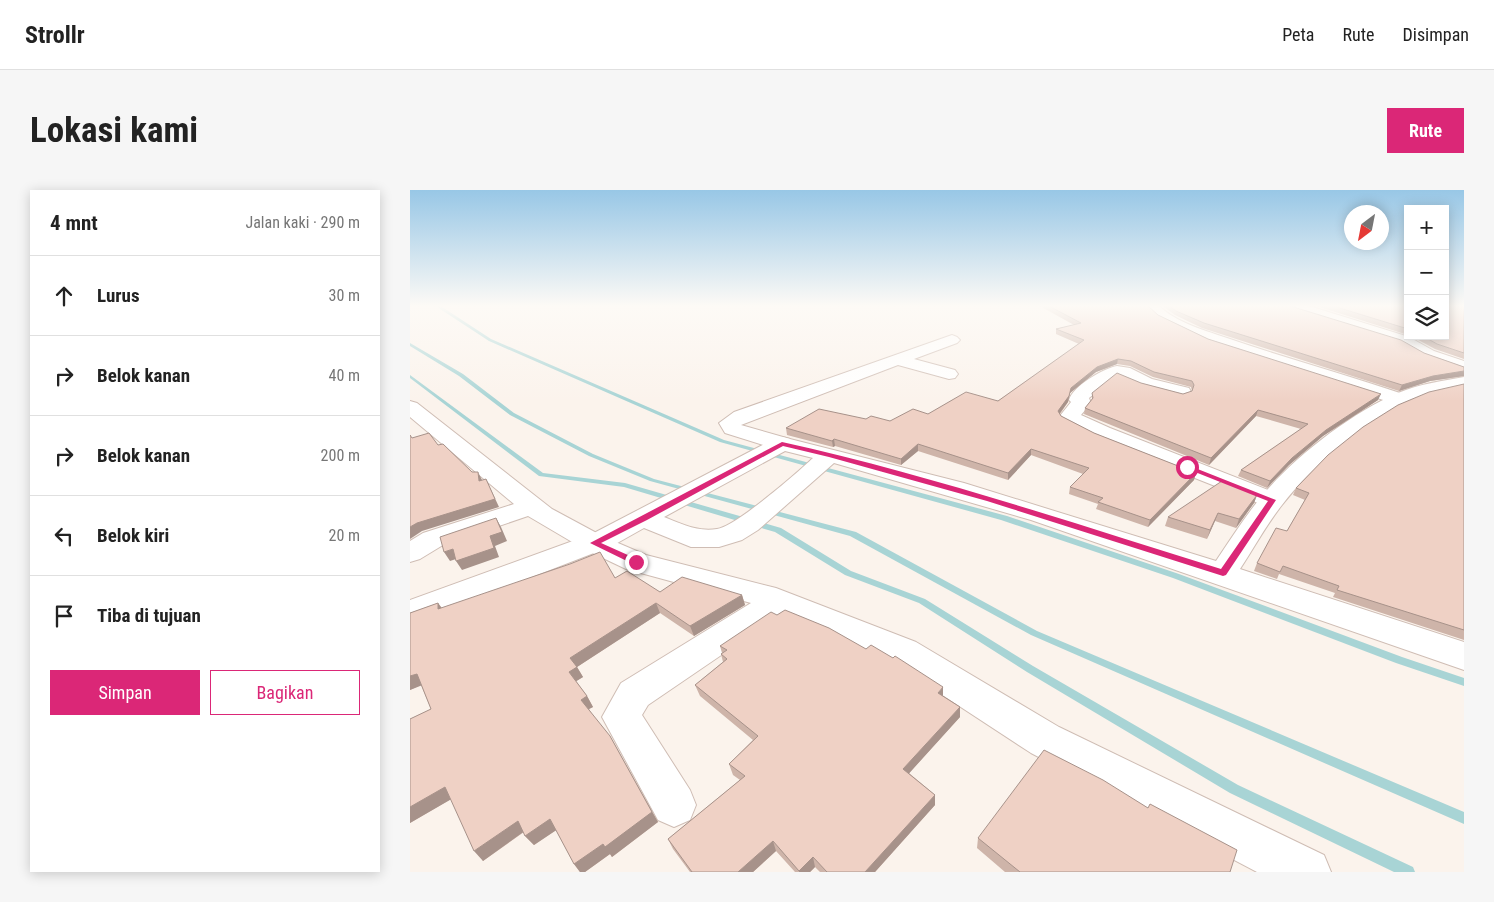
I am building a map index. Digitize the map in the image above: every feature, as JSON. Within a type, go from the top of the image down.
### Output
[{"type":"street","points":[[1212,337],[1347,380],[1399,399]]},
{"type":"street","points":[[1394,337],[1404,340],[1428,354],[1464,367]]},
{"type":"street","points":[[952,340],[741,416],[729,423],[732,429],[777,447],[990,499],[1223,573],[1464,656]]},
{"type":"street","points":[[898,360],[950,374]]},
{"type":"street","points":[[1182,392],[1146,383],[1124,372],[1112,372],[1080,396],[1079,400],[1081,403],[1069,416],[1102,432],[1272,500]]},
{"type":"street","points":[[1223,573],[1272,500],[1320,455],[1374,414],[1399,399],[1464,382]]},
{"type":"street","points":[[410,407],[543,515],[598,541],[636,562],[778,601],[904,652],[1045,740],[1307,872]]},
{"type":"street","points":[[410,612],[598,541],[645,519],[777,447]]},
{"type":"street","points":[[645,519],[691,538],[705,539],[725,536],[748,524],[826,458]]},
{"type":"street","points":[[410,553],[433,539],[533,506]]},
{"type":"street","points":[[674,805],[622,717],[625,708],[634,694],[778,601]]},
{"type":"building","points":[[1076,337],[1203,337],[1381,394],[1326,430],[1292,458],[1270,481],[1241,470],[1308,424],[1258,410],[1211,458],[1085,408],[1093,398],[1092,393],[1117,373],[1141,383],[1183,394],[1192,391],[1194,385],[1192,381],[1154,372],[1131,361],[1118,359],[1097,367],[1071,388],[1069,396],[1058,411],[1061,416],[1094,433],[1196,473],[1150,520],[1098,502],[1103,498],[1070,487],[1089,468],[1031,449],[1008,473],[918,444],[901,459],[834,439],[832,441],[786,428],[819,409],[866,419],[871,416],[890,421],[913,409],[928,414],[966,392],[998,401],[1084,340]]},
{"type":"building","points":[[1248,337],[1391,337],[1401,340],[1424,353],[1464,367],[1464,371],[1433,376],[1402,385]]},
{"type":"building","points":[[1449,337],[1464,337],[1464,353],[1430,340],[1449,340]]},
{"type":"building","points":[[1464,384],[1464,630],[1337,590],[1339,586],[1283,566],[1280,572],[1257,563],[1276,528],[1287,531],[1309,493],[1296,488],[1328,455],[1363,427],[1398,405],[1429,392]]},
{"type":"building","points":[[429,433],[438,445],[443,444],[472,472],[478,472],[479,481],[486,479],[495,499],[417,523],[410,527],[410,435],[412,438]]},
{"type":"building","points":[[1222,481],[1257,495],[1239,519],[1218,513],[1210,530],[1168,517]]},
{"type":"building","points":[[496,518],[502,532],[490,536],[494,548],[456,561],[453,549],[444,552],[440,537]]},
{"type":"building","points":[[600,552],[615,578],[627,571],[660,592],[682,577],[742,595],[690,626],[656,603],[570,658],[577,667],[569,672],[587,696],[581,700],[610,736],[652,812],[605,847],[603,844],[574,864],[550,819],[525,836],[518,821],[474,851],[445,787],[410,807],[410,719],[431,709],[417,674],[410,676],[410,613],[438,603],[438,609]]},
{"type":"building","points":[[785,610],[829,628],[866,649],[871,645],[893,658],[895,656],[943,687],[938,693],[960,707],[903,769],[935,795],[865,872],[827,872],[813,857],[799,871],[773,841],[738,872],[692,872],[668,839],[745,776],[729,764],[758,736],[695,685],[727,659],[721,654],[727,650],[720,646],[771,612],[777,615]]},
{"type":"building","points":[[1044,750],[1103,780],[1148,808],[1150,804],[1237,850],[1230,872],[1020,872],[978,838]]},
{"type":"waterway","points":[[485,337],[722,441],[1004,518],[1176,576],[1399,660],[1464,682]]},
{"type":"waterway","points":[[410,344],[461,375],[512,414],[591,455],[652,480],[853,534],[1034,633],[1464,818]]},
{"type":"waterway","points":[[410,376],[541,475],[625,485],[778,530],[848,573],[922,601],[1030,669],[1234,789],[1408,872]]},
{"type":"route","points":[[636,562],[594,543],[645,519],[782,444],[830,455],[990,499],[1223,573],[1272,500],[1187,467]]}]
